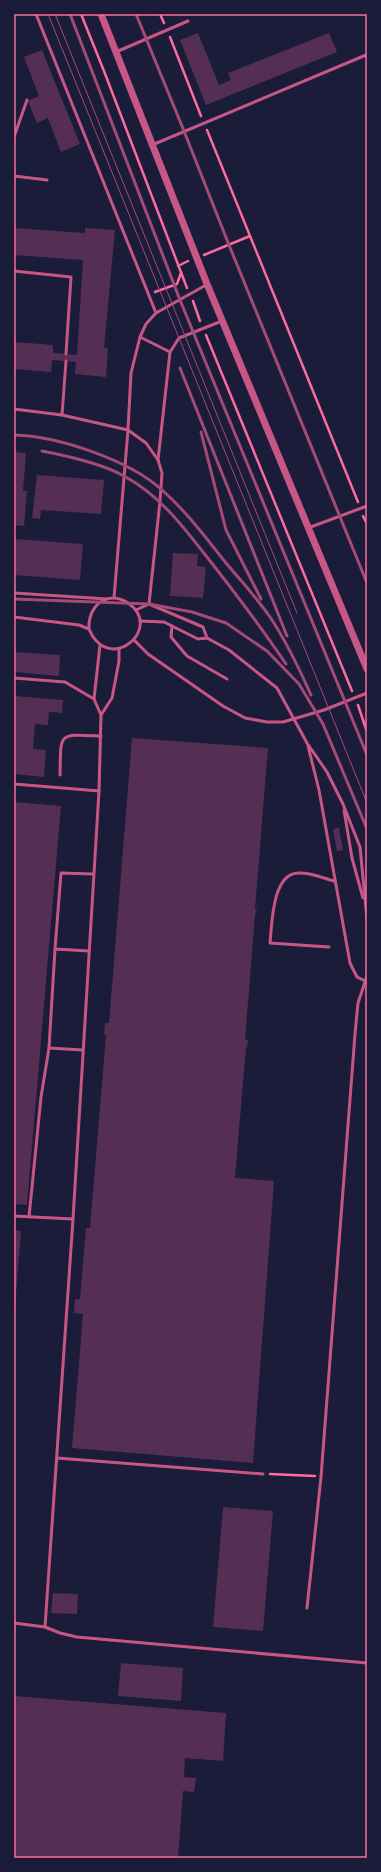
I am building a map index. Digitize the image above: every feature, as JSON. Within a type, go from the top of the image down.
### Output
[{"type":"street","points":[[101,14],[196,258],[367,669]]},
{"type":"lane","points":[[36,14],[156,313]]},
{"type":"lane","points":[[116,52],[188,21]]},
{"type":"lane","points":[[152,145],[366,55],[367,57]]},
{"type":"lane","points":[[14,137],[27,100]]},
{"type":"lane","points":[[14,176],[47,180]]},
{"type":"lane","points":[[14,271],[71,277],[66,354]]},
{"type":"lane","points":[[114,598],[128,430],[131,374],[140,337],[146,324],[156,313],[207,284]]},
{"type":"lane","points":[[158,460],[170,352],[179,338],[222,321]]},
{"type":"lane","points":[[140,337],[170,352]]},
{"type":"lane","points":[[62,415],[66,361]]},
{"type":"lane","points":[[14,409],[62,415],[128,430],[146,443],[158,460],[162,473],[149,604]]},
{"type":"lane","points":[[308,528],[367,506]]},
{"type":"lane","points":[[14,593],[108,599]]},
{"type":"lane","points":[[114,598],[129,603],[136,610],[140,622],[138,632],[134,640],[119,649],[109,649],[100,645],[93,638],[89,629],[90,614],[100,602],[114,598]]},
{"type":"lane","points":[[136,610],[149,604],[203,627],[207,638]]},
{"type":"lane","points":[[14,617],[79,626],[89,629]]},
{"type":"lane","points":[[140,622],[164,622],[198,639],[207,638],[229,650],[277,688],[307,743],[327,772],[343,804],[360,847],[365,908]]},
{"type":"lane","points":[[172,626],[171,637],[187,656],[227,679]]},
{"type":"lane","points":[[134,640],[148,654],[223,706],[246,718],[267,722],[283,722],[324,710],[367,693]]},
{"type":"lane","points":[[45,1627],[73,1219],[94,874],[101,715],[94,699],[100,645]]},
{"type":"lane","points":[[101,715],[112,698],[119,661],[119,649]]},
{"type":"lane","points":[[14,678],[66,682],[94,699]]},
{"type":"lane","points":[[60,775],[60,743],[65,737],[72,735],[101,736]]},
{"type":"lane","points":[[307,743],[319,790],[334,881],[350,963],[357,977],[366,982]]},
{"type":"lane","points":[[14,784],[98,791]]},
{"type":"lane","points":[[343,804],[352,858],[367,919]]},
{"type":"lane","points":[[29,1217],[40,1097],[44,1083],[49,1048],[61,873],[94,874]]},
{"type":"lane","points":[[329,947],[270,943],[272,915],[276,896],[282,884],[290,874],[309,873],[334,881]]},
{"type":"lane","points":[[55,949],[89,951]]},
{"type":"lane","points":[[307,1608],[321,1477],[355,1034],[358,1003],[367,976]]},
{"type":"lane","points":[[49,1048],[83,1050]]},
{"type":"lane","points":[[14,1216],[73,1219]]},
{"type":"lane","points":[[57,1458],[263,1474]]},
{"type":"lane","points":[[14,1623],[45,1627],[60,1633],[77,1637],[251,1654],[367,1663]]},
{"type":"path","points":[[81,14],[178,266],[354,696]]},
{"type":"path","points":[[160,14],[367,524]]},
{"type":"path","points":[[178,266],[250,236]]},
{"type":"path","points":[[149,295],[177,284],[181,273]]},
{"type":"path","points":[[357,704],[367,732]]},
{"type":"path","points":[[263,1474],[321,1477]]},
{"type":"building","points":[[198,33],[219,85],[231,80],[228,73],[329,33],[337,52],[206,105],[180,40]]},
{"type":"building","points":[[42,50],[80,144],[61,152],[48,118],[37,123],[28,101],[39,96],[24,57]]},
{"type":"building","points":[[14,228],[85,233],[85,228],[115,230],[104,348],[108,348],[106,377],[75,374],[76,362],[52,360],[51,372],[14,369],[14,342],[53,345],[53,353],[77,355],[83,260],[14,255]]},
{"type":"building","points":[[14,452],[26,453],[23,491],[27,491],[24,526],[14,525]]},
{"type":"building","points":[[37,475],[104,480],[101,514],[41,510],[40,519],[32,518]]},
{"type":"building","points":[[14,539],[83,544],[80,580],[14,575]]},
{"type":"building","points":[[173,553],[198,554],[197,566],[206,567],[203,598],[170,596]]},
{"type":"building","points":[[14,652],[60,655],[59,676],[14,672]]},
{"type":"building","points":[[14,696],[63,700],[62,713],[49,712],[48,725],[35,724],[33,749],[46,750],[44,777],[14,774]]},
{"type":"building","points":[[132,738],[268,748],[255,909],[257,909],[255,915],[245,1040],[248,1040],[246,1047],[235,1178],[274,1181],[253,1463],[72,1448],[83,1314],[74,1313],[75,1299],[80,1299],[86,1228],[90,1228],[106,1035],[104,1035],[105,1023],[109,1023]]},
{"type":"building","points":[[14,802],[61,806],[27,1205],[14,1204]]},
{"type":"building","points":[[339,828],[343,850],[337,851],[333,829]]},
{"type":"building","points":[[14,1230],[21,1231],[15,1307],[14,1306]]},
{"type":"building","points":[[223,1507],[273,1511],[263,1631],[213,1627]]},
{"type":"building","points":[[53,1593],[78,1594],[77,1614],[51,1613]]},
{"type":"building","points":[[121,1663],[183,1668],[181,1701],[118,1696]]},
{"type":"building","points":[[14,1696],[226,1713],[223,1761],[185,1758],[184,1777],[196,1778],[194,1792],[183,1791],[178,1858],[14,1858]]},
{"type":"tram line","points":[[48,14],[367,803]]},
{"type":"tram line","points":[[55,14],[297,613]]},
{"type":"railway","points":[[70,14],[180,300],[367,755]]},
{"type":"railway","points":[[136,14],[367,583]]},
{"type":"railway","points":[[180,368],[287,636]]},
{"type":"railway","points":[[201,432],[226,530],[261,599]]},
{"type":"railway","points":[[14,435],[32,436],[51,440],[92,452],[131,469],[148,479],[162,490],[196,525],[265,610],[287,645],[311,695]]},
{"type":"railway","points":[[42,451],[105,467],[124,476],[151,494],[174,516],[194,541],[242,602],[286,664]]},
{"type":"railway","points":[[14,599],[149,604],[192,612],[226,623],[267,651],[299,684],[323,724],[367,829]]}]
